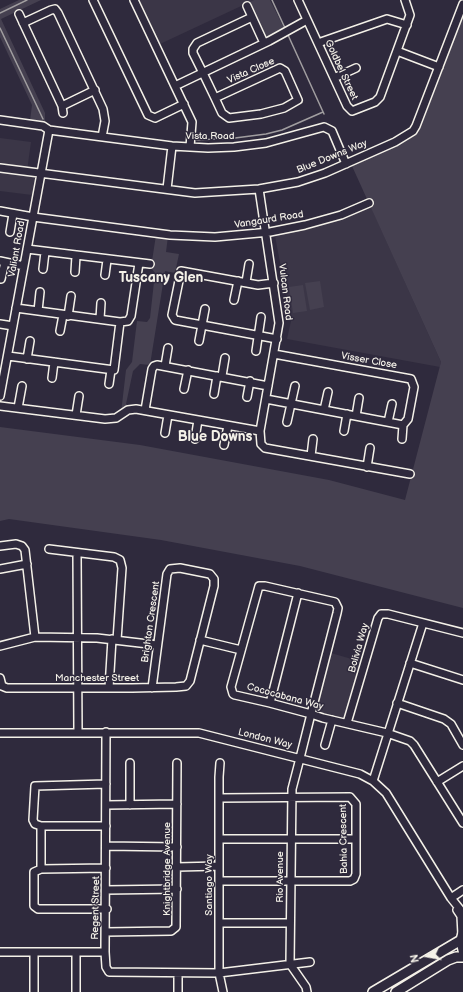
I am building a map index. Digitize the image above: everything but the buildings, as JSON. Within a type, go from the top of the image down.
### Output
[{"type":"main road","points":[[373,992],[462,936],[463,950]]},
{"type":"main road","points":[[396,992],[448,960],[456,957],[463,957]]},
{"type":"street","points":[[93,0],[148,115],[155,118],[184,104]]},
{"type":"street","points":[[134,0],[184,104],[192,125],[190,147]]},
{"type":"street","name":"Goldbel Street","points":[[298,0],[348,108],[352,111],[375,102],[380,97],[410,14],[405,0]]},
{"type":"street","name":"Blue Downs Way","points":[[0,168],[195,192],[259,190],[298,182],[346,164],[395,142],[413,130],[416,126],[463,4]]},
{"type":"street","points":[[247,6],[264,43]]},
{"type":"street","points":[[23,23],[55,9],[95,90],[105,116],[102,137]]},
{"type":"street","points":[[19,14],[62,109],[95,90]]},
{"type":"street","name":"Vista Close","points":[[215,98],[280,68],[285,71],[298,99],[296,103],[275,111],[229,118],[222,113],[193,53],[194,45],[252,17]]},
{"type":"street","points":[[318,43],[388,19],[407,25]]},
{"type":"street","points":[[175,86],[264,43],[307,20]]},
{"type":"street","points":[[397,51],[439,67]]},
{"type":"street","points":[[334,78],[356,68]]},
{"type":"street","name":"Vista Road","points":[[0,120],[43,126],[49,130],[102,137],[172,146],[217,148],[255,145],[324,127],[332,131],[346,164]]},
{"type":"street","name":"Valiant Road","points":[[0,396],[2,373],[8,356],[49,130]]},
{"type":"street","points":[[167,189],[172,146]]},
{"type":"street","name":"Vulcan Road","points":[[259,190],[279,316],[277,339],[260,431],[261,444],[265,448],[310,456]]},
{"type":"street","name":"Vangaurd Road","points":[[0,211],[33,217],[170,234],[215,237],[266,233],[326,219],[369,203]]},
{"type":"street","points":[[10,232],[13,214]]},
{"type":"street","points":[[27,249],[107,260],[150,264]]},
{"type":"street","points":[[43,269],[45,252]]},
{"type":"street","points":[[75,272],[76,256]]},
{"type":"street","points":[[105,275],[107,260]]},
{"type":"street","points":[[1,279],[2,262],[24,266]]},
{"type":"street","points":[[16,308],[120,322],[128,321],[131,316],[139,263]]},
{"type":"street","points":[[234,300],[249,264]]},
{"type":"street","points":[[274,283],[262,285],[181,271],[172,317],[175,320],[277,339]]},
{"type":"street","points":[[38,311],[40,292]]},
{"type":"street","points":[[60,331],[71,296]]},
{"type":"street","points":[[100,319],[101,303]]},
{"type":"street","points":[[199,342],[205,309]]},
{"type":"street","points":[[256,351],[261,317]]},
{"type":"street","points":[[109,384],[111,370],[114,370],[120,322]]},
{"type":"street","points":[[0,324],[13,326]]},
{"type":"street","points":[[27,359],[30,341]]},
{"type":"street","points":[[165,366],[168,348]]},
{"type":"street","name":"Visser Close","points":[[274,354],[411,379],[414,385],[413,393],[408,419],[403,424],[402,439]]},
{"type":"street","points":[[8,356],[111,370]]},
{"type":"street","points":[[214,394],[225,358]]},
{"type":"street","points":[[52,378],[54,362]]},
{"type":"street","points":[[144,410],[154,366],[165,366],[188,370],[250,381],[268,386]]},
{"type":"street","points":[[184,389],[188,370]]},
{"type":"street","points":[[246,397],[250,381]]},
{"type":"street","points":[[18,408],[22,386]]},
{"type":"street","points":[[287,422],[295,386]]},
{"type":"street","points":[[324,410],[328,392]]},
{"type":"street","points":[[76,415],[79,396]]},
{"type":"street","points":[[356,416],[359,398]]},
{"type":"street","points":[[266,399],[403,424]]},
{"type":"street","points":[[388,422],[392,404]]},
{"type":"street","points":[[0,406],[111,419],[118,417],[128,410],[144,410],[260,431]]},
{"type":"street","points":[[344,431],[347,414]]},
{"type":"street","points":[[165,433],[168,415]]},
{"type":"street","points":[[195,439],[198,420]]},
{"type":"street","points":[[224,445],[228,426]]},
{"type":"street","points":[[313,439],[310,456],[410,474]]},
{"type":"street","points":[[367,466],[370,448]]},
{"type":"street","points":[[0,546],[16,544],[22,546],[25,550],[35,638]]},
{"type":"street","points":[[49,549],[78,554],[114,557],[122,562],[109,688]]},
{"type":"street","points":[[78,554],[78,733]]},
{"type":"street","points":[[0,569],[27,564]]},
{"type":"street","name":"Brighton Crescent","points":[[152,688],[167,574],[170,569],[173,568],[210,574],[214,579],[214,586],[190,681]]},
{"type":"street","name":"Cococabana Way","points":[[335,602],[262,585],[257,588],[231,687],[233,694],[402,738],[414,745],[443,792],[462,818]]},
{"type":"street","points":[[270,703],[298,593]]},
{"type":"street","name":"Rio Avenue","points":[[290,964],[290,839],[292,785],[337,613],[338,605],[335,602]]},
{"type":"street","name":"Bolivia Way","points":[[347,723],[378,618],[381,614],[463,633]]},
{"type":"street","points":[[373,781],[423,623]]},
{"type":"street","points":[[0,646],[35,638],[114,640],[157,645]]},
{"type":"street","points":[[200,640],[241,650]]},
{"type":"street","points":[[410,663],[463,680]]},
{"type":"street","name":"Manchester Street","points":[[1,681],[7,688],[184,687],[190,681]]},
{"type":"street","points":[[397,703],[444,719],[451,724],[463,745]]},
{"type":"street","points":[[325,746],[332,720]]},
{"type":"street","name":"Regent Street","points":[[106,732],[107,910],[105,952],[106,967],[111,973],[219,974],[310,962]]},
{"type":"street","name":"London Way","points":[[0,733],[199,733],[346,770],[373,781],[391,801],[453,901],[461,916],[462,936]]},
{"type":"street","points":[[130,763],[130,805]]},
{"type":"street","name":"Knightbridge Avenue","points":[[106,932],[173,930],[177,924],[177,763]]},
{"type":"street","name":"Santiago Way","points":[[220,763],[219,974],[223,992]]},
{"type":"street","points":[[437,782],[463,766]]},
{"type":"street","points":[[106,784],[36,786],[33,820],[35,824],[40,826],[106,826]]},
{"type":"street","name":"Bahia Crescent","points":[[219,798],[350,797],[356,804],[356,874],[353,880],[219,881]]},
{"type":"street","points":[[106,805],[177,804]]},
{"type":"street","points":[[40,826],[41,868]]},
{"type":"street","points":[[219,839],[355,839]]},
{"type":"street","points":[[106,846],[176,847]]},
{"type":"street","points":[[177,867],[219,866]]},
{"type":"street","points":[[106,868],[41,868],[34,872],[34,906],[41,910],[107,910]]},
{"type":"street","points":[[106,890],[177,889]]},
{"type":"street","points":[[453,901],[463,890]]},
{"type":"street","name":"London Way","points":[[453,901],[463,913]]},
{"type":"street","points":[[219,923],[290,923]]},
{"type":"street","points":[[0,952],[105,952]]},
{"type":"street","points":[[34,952],[34,992]]},
{"type":"street","points":[[76,952],[76,992]]},
{"type":"street","points":[[290,964],[308,992]]},
{"type":"street","points":[[178,973],[178,992]]},
{"type":"shaded area","points":[[19,0],[41,0],[1,19],[45,113],[45,123],[30,121],[32,105],[0,37],[0,9]]},
{"type":"shaded area","points":[[139,0],[254,0],[160,44]]},
{"type":"shaded area","points":[[254,0],[270,0],[285,30],[268,38],[265,37],[247,3]]},
{"type":"shaded area","points":[[463,16],[463,608],[300,566],[161,540],[9,519],[0,521],[0,427],[140,445],[329,480],[405,500],[441,362],[352,166],[408,140],[421,127]]},
{"type":"shaded area","points":[[0,138],[31,142],[27,171],[35,173],[32,195],[0,191]]},
{"type":"shaded area","points":[[371,207],[441,362],[440,367],[287,339],[291,321],[275,236],[325,224]]},
{"type":"shaded area","points":[[156,235],[168,236],[166,252],[179,254],[175,273],[165,271],[150,365],[140,364],[133,371],[126,404],[130,408],[121,413],[126,370],[132,362],[137,321],[147,322],[150,318],[155,273],[152,269],[152,261]]},
{"type":"shaded area","points":[[320,281],[324,307],[310,310],[305,283]]},
{"type":"shaded area","points":[[303,285],[307,311],[293,313],[289,287]]},
{"type":"shaded area","points":[[331,653],[362,662],[345,719],[316,712]]},
{"type":"waterway","points":[[0,13],[27,0]]},
{"type":"waterway","points":[[272,0],[285,28]]},
{"type":"waterway","points":[[0,28],[43,119]]},
{"type":"waterway","points":[[288,35],[324,114]]},
{"type":"waterway","points":[[195,140],[235,138],[266,134],[282,130],[323,112]]},
{"type":"district","name":"Tuscany Glen","points":[[161,278]]},
{"type":"district","name":"Blue Downs","points":[[215,437]]}]
